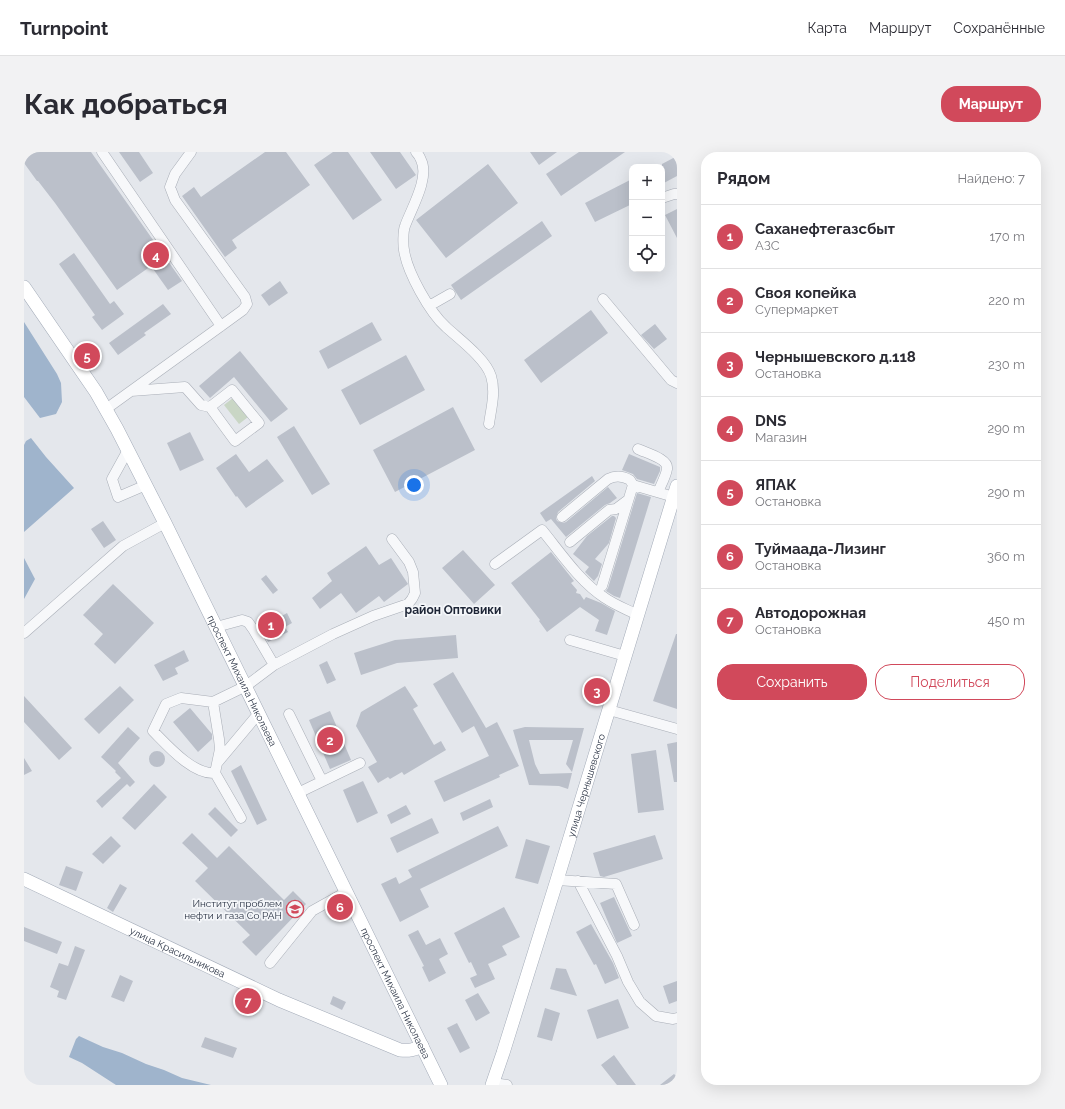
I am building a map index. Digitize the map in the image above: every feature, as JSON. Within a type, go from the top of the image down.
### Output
[{"type":"main road","name":"проспект Михаила Николаева","points":[[24,287],[92,385],[128,450],[166,523],[441,1085]]},
{"type":"main road","name":"улица Чернышевского","points":[[493,1084],[557,880],[675,491]]},
{"type":"main road","name":"улица Красильникова","points":[[24,879],[279,1000],[400,1050],[414,1050],[422,1046]]},
{"type":"street","points":[[102,152],[222,326]]},
{"type":"street","points":[[106,409],[222,326],[243,310],[247,304],[245,297],[227,271],[175,200],[170,187],[175,174],[191,152]]},
{"type":"street","points":[[416,152],[422,161],[424,176],[416,202],[404,228],[404,250],[412,277],[429,306],[444,326],[480,359],[491,375],[494,397],[489,424]]},
{"type":"street","points":[[665,197],[677,194]]},
{"type":"street","points":[[429,306],[450,294]]},
{"type":"street","points":[[603,299],[671,380],[677,383]]},
{"type":"street","points":[[131,392],[185,387],[201,405],[210,407],[235,441],[259,423],[232,390],[210,407]]},
{"type":"street","points":[[638,449],[663,460],[667,464],[667,470],[658,492]]},
{"type":"street","points":[[128,450],[112,479],[118,497],[146,485]]},
{"type":"street","points":[[562,517],[608,479],[615,476],[630,480],[633,485],[658,492],[675,491]]},
{"type":"street","points":[[602,586],[633,485]]},
{"type":"street","points":[[570,542],[609,510],[616,509],[628,500]]},
{"type":"street","points":[[24,633],[123,546],[166,523]]},
{"type":"street","points":[[495,564],[542,530],[581,577],[593,589],[616,605],[638,615]]},
{"type":"street","points":[[259,714],[216,768],[208,774],[181,759],[153,731],[166,704],[181,698],[213,702],[246,686],[274,665],[333,634],[373,616],[408,604],[416,593],[413,572],[409,562],[392,539]]},
{"type":"street","points":[[216,627],[242,620],[248,622],[274,665]]},
{"type":"street","points":[[570,640],[625,656]]},
{"type":"street","points":[[213,702],[220,749],[216,768],[241,818]]},
{"type":"street","points":[[609,710],[677,729]]},
{"type":"street","points":[[289,714],[322,781]]},
{"type":"street","points":[[298,793],[360,762]]},
{"type":"street","points":[[557,880],[616,884],[634,925]]},
{"type":"street","points":[[578,881],[628,982],[640,1002],[656,1016],[674,1019],[677,1018]]},
{"type":"street","points":[[270,963],[312,911],[346,892]]},
{"type":"street","points":[[493,1084],[507,1085]]},
{"type":"green space","points":[[233,398],[248,417],[239,424],[224,405]]},
{"type":"water","points":[[24,322],[57,374],[61,383],[62,402],[56,414],[40,418],[24,397]]},
{"type":"water","points":[[31,438],[74,488],[24,532],[24,445],[26,441]]},
{"type":"water","points":[[24,558],[35,579],[24,599]]},
{"type":"water","points":[[79,1036],[182,1078],[211,1085],[116,1085],[82,1063],[69,1057],[76,1039]]},
{"type":"building","points":[[24,152],[91,152],[182,281],[168,290],[151,266],[117,290],[55,203],[24,163]]},
{"type":"building","points":[[119,152],[139,152],[153,173],[140,182]]},
{"type":"building","points":[[265,152],[286,152],[310,185],[232,240],[237,248],[225,257],[182,196],[194,187],[201,197]]},
{"type":"building","points":[[333,152],[348,152],[382,200],[353,220],[314,165]]},
{"type":"building","points":[[370,152],[400,152],[416,175],[396,189]]},
{"type":"building","points":[[530,152],[557,152],[539,165]]},
{"type":"building","points":[[579,152],[625,152],[561,196],[546,174]]},
{"type":"building","points":[[677,156],[677,176],[665,182],[665,164],[662,164]]},
{"type":"building","points":[[488,164],[518,203],[446,258],[416,220]]},
{"type":"building","points":[[629,181],[629,205],[595,222],[585,203]]},
{"type":"building","points":[[677,209],[677,238],[665,215]]},
{"type":"building","points":[[542,221],[552,236],[461,300],[451,285]]},
{"type":"building","points":[[74,253],[110,304],[114,301],[124,314],[102,330],[92,317],[95,315],[59,264]]},
{"type":"building","points":[[280,281],[288,293],[269,306],[261,295]]},
{"type":"building","points":[[163,304],[171,314],[144,333],[146,335],[118,355],[109,343]]},
{"type":"building","points":[[591,310],[608,333],[541,383],[524,360]]},
{"type":"building","points":[[372,322],[382,340],[328,369],[319,351]]},
{"type":"building","points":[[655,324],[667,339],[654,349],[641,335]]},
{"type":"building","points":[[240,351],[288,409],[271,422],[234,377],[210,398],[199,386]]},
{"type":"building","points":[[406,355],[425,390],[360,425],[341,390]]},
{"type":"building","points":[[453,407],[475,450],[395,492],[373,450]]},
{"type":"building","points":[[294,426],[330,484],[312,495],[277,437]]},
{"type":"building","points":[[190,432],[204,460],[180,471],[167,443]]},
{"type":"building","points":[[236,454],[249,472],[267,459],[284,481],[246,508],[237,496],[236,497],[216,468]]},
{"type":"building","points":[[629,454],[660,467],[660,471],[654,484],[637,479],[633,474],[622,470]]},
{"type":"building","points":[[592,476],[595,481],[558,512],[556,518],[557,521],[563,523],[566,522],[608,487],[617,498],[605,505],[566,537],[551,519],[546,522],[540,513]]},
{"type":"building","points":[[637,493],[651,497],[620,598],[606,591]]},
{"type":"building","points":[[612,516],[616,518],[609,543],[595,559],[602,564],[598,576],[594,581],[585,572],[589,567],[573,554],[587,536]]},
{"type":"building","points":[[103,521],[116,540],[104,548],[91,529]]},
{"type":"building","points":[[366,546],[379,565],[391,558],[408,584],[384,602],[379,596],[356,613],[341,593],[320,609],[312,598],[332,581],[327,573]]},
{"type":"building","points":[[463,550],[495,585],[474,604],[442,568]]},
{"type":"building","points":[[551,552],[574,581],[571,583],[577,590],[576,593],[580,594],[584,600],[586,597],[615,611],[607,635],[595,631],[599,620],[580,607],[547,632],[539,621],[540,620],[511,583]]},
{"type":"building","points":[[266,575],[278,590],[273,594],[261,579]]},
{"type":"building","points":[[113,584],[154,623],[115,664],[94,644],[103,634],[83,615]]},
{"type":"building","points":[[277,613],[280,617],[287,613],[292,623],[285,627],[288,632],[268,642],[258,623]]},
{"type":"building","points":[[677,634],[677,709],[653,701]]},
{"type":"building","points":[[456,635],[458,658],[397,663],[361,675],[354,653],[395,640]]},
{"type":"building","points":[[184,650],[189,661],[175,668],[178,674],[163,681],[154,665]]},
{"type":"building","points":[[327,661],[336,680],[327,684],[319,665]]},
{"type":"building","points":[[453,672],[486,728],[497,722],[519,766],[499,775],[500,777],[444,802],[434,781],[489,756],[474,726],[462,733],[433,684]]},
{"type":"building","points":[[120,686],[134,700],[99,734],[84,719]]},
{"type":"building","points":[[405,686],[418,706],[413,709],[434,745],[441,741],[446,750],[404,775],[402,772],[390,779],[388,777],[378,783],[368,767],[377,762],[356,726],[361,712]]},
{"type":"building","points":[[24,696],[72,748],[59,760],[24,722]]},
{"type":"building","points":[[190,708],[212,734],[212,739],[198,752],[173,722]]},
{"type":"building","points":[[330,711],[351,760],[330,769],[309,720]]},
{"type":"building","points":[[128,727],[140,738],[118,763],[135,782],[130,787],[127,784],[102,808],[96,801],[121,778],[115,772],[116,771],[101,757]]},
{"type":"building","points":[[525,727],[584,728],[572,772],[566,764],[573,740],[529,740],[535,764],[540,774],[572,773],[568,789],[559,786],[529,785],[513,730]]},
{"type":"building","points":[[677,742],[677,782],[674,782],[667,744]]},
{"type":"building","points":[[656,750],[664,810],[638,813],[631,754]]},
{"type":"building","points":[[154,751],[160,751],[165,756],[163,765],[160,767],[154,767],[149,762],[149,756]]},
{"type":"building","points":[[24,758],[32,771],[24,775]]},
{"type":"building","points":[[241,765],[267,820],[257,825],[231,771]]},
{"type":"building","points":[[363,781],[378,813],[357,823],[343,790]]},
{"type":"building","points":[[154,784],[167,797],[135,830],[122,818]]},
{"type":"building","points":[[490,799],[493,807],[463,821],[460,813]]},
{"type":"building","points":[[406,805],[411,814],[391,824],[387,815]]},
{"type":"building","points":[[215,807],[238,830],[231,837],[208,814]]},
{"type":"building","points":[[432,818],[439,833],[397,853],[390,838]]},
{"type":"building","points":[[498,826],[508,846],[420,889],[429,907],[400,922],[381,884],[396,877],[399,884],[412,877],[408,870]]},
{"type":"building","points":[[192,833],[217,858],[229,846],[284,900],[293,891],[306,904],[256,956],[242,942],[250,935],[195,881],[208,868],[182,843]]},
{"type":"building","points":[[655,835],[663,859],[604,877],[600,876],[593,853]]},
{"type":"building","points":[[111,836],[121,846],[103,864],[92,854]]},
{"type":"building","points":[[526,839],[550,846],[538,884],[515,878]]},
{"type":"building","points":[[66,866],[83,872],[76,891],[59,885]]},
{"type":"building","points":[[120,884],[127,888],[113,912],[107,908]]},
{"type":"building","points":[[614,897],[632,936],[617,943],[600,903]]},
{"type":"building","points":[[504,907],[520,937],[502,946],[507,955],[488,964],[495,979],[475,988],[470,978],[477,975],[471,962],[469,963],[454,933]]},
{"type":"building","points":[[591,924],[613,963],[619,978],[605,984],[596,964],[594,965],[576,932]]},
{"type":"building","points":[[24,927],[62,942],[57,954],[24,941]]},
{"type":"building","points":[[418,930],[426,945],[440,938],[448,954],[439,959],[446,973],[429,982],[422,967],[424,966],[408,935]]},
{"type":"building","points":[[75,946],[85,950],[66,1000],[57,997],[59,991],[50,987],[59,963],[68,966]]},
{"type":"building","points":[[556,968],[566,969],[577,996],[550,989]]},
{"type":"building","points":[[120,975],[133,981],[124,1002],[111,997]]},
{"type":"building","points":[[677,981],[677,1001],[669,1004],[663,986]]},
{"type":"building","points":[[478,993],[490,1013],[476,1021],[465,1000]]},
{"type":"building","points":[[333,996],[346,1002],[342,1010],[330,1004]]},
{"type":"building","points":[[618,999],[629,1028],[597,1039],[587,1010]]},
{"type":"building","points":[[545,1008],[560,1013],[552,1041],[537,1037]]},
{"type":"building","points":[[457,1023],[470,1048],[460,1053],[447,1028]]},
{"type":"building","points":[[205,1037],[237,1048],[233,1058],[201,1047]]},
{"type":"building","points":[[614,1055],[636,1085],[617,1085],[601,1065]]},
{"type":"building","points":[[674,1074],[677,1077],[677,1085],[660,1085]]},
{"type":"place","name":"DNS","points":[[156,255]]},
{"type":"place","name":"ЯПАК","points":[[87,356]]},
{"type":"place","name":"Саханефтегазсбыт","points":[[271,625]]},
{"type":"place","name":"Чернышевского д.118","points":[[597,691]]},
{"type":"place","name":"Своя копейка","points":[[330,740]]},
{"type":"place","name":"Туймаада-Лизинг","points":[[340,907]]},
{"type":"place","name":"Институт проблем нефти и газа Со РАН","points":[[295,909]]},
{"type":"place","name":"Автодорожная","points":[[248,1001]]},
{"type":"district","name":"район Оптовики","points":[[453,610]]}]
